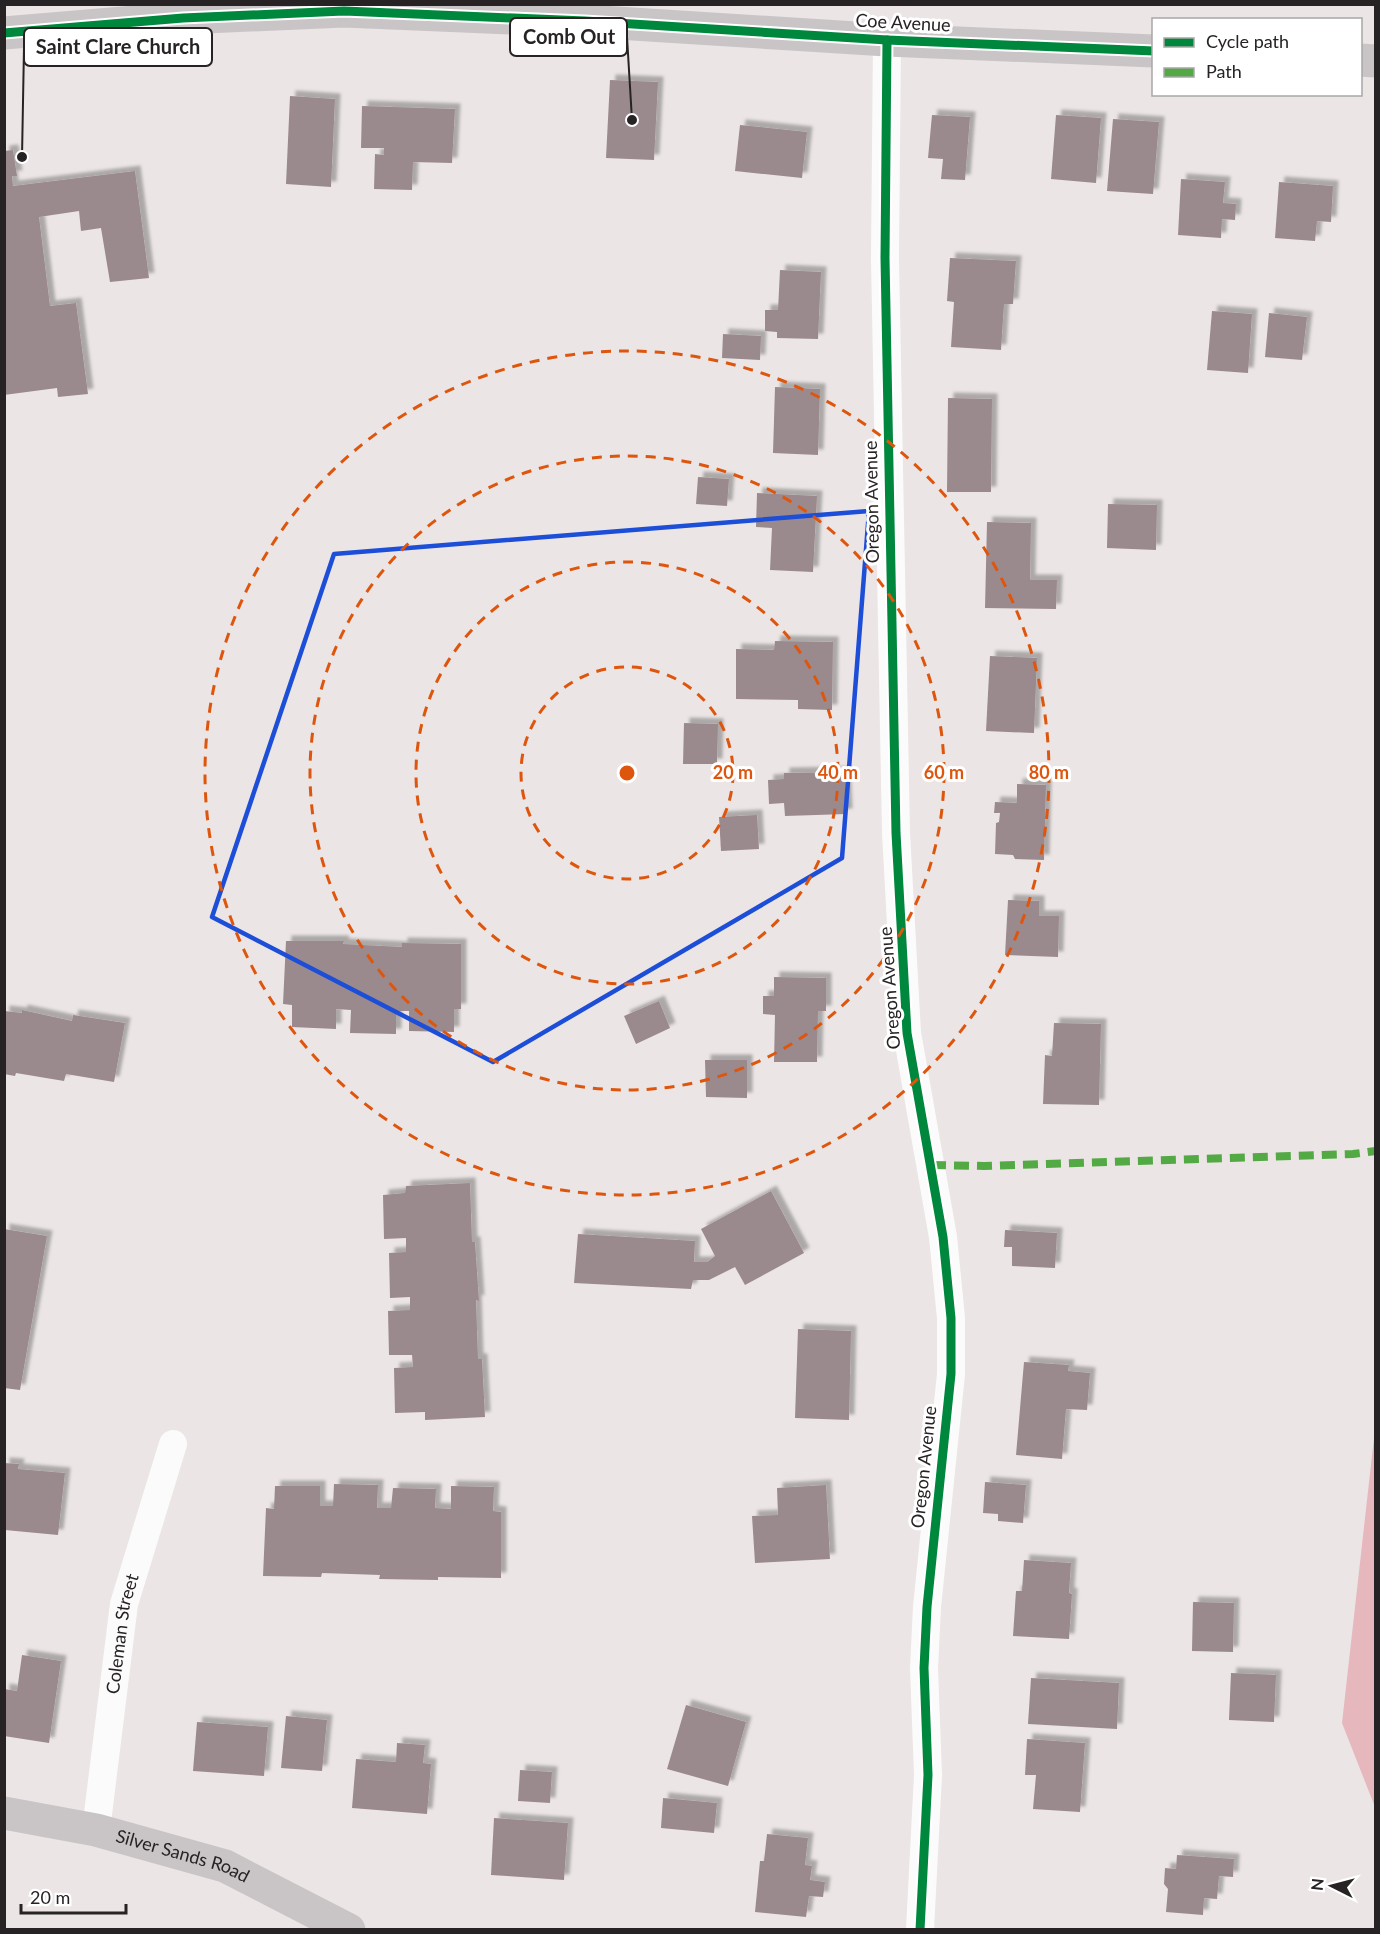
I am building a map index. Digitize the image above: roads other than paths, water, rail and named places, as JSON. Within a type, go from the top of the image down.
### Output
[{"type":"street","name":"Coe Avenue","points":[[4,33],[183,18],[344,12],[585,13],[887,40],[1152,51]]},
{"type":"street","name":"Oregon Avenue","points":[[887,40],[885,258],[896,833],[908,1033],[943,1237],[951,1318],[950,1385],[927,1607],[924,1668],[928,1776],[920,1929]]},
{"type":"street","name":"Coleman Street","points":[[96,1830],[124,1604],[173,1444]]},
{"type":"street","name":"Silver Sands Road","points":[[4,1813],[96,1830],[225,1866],[349,1929]]},
{"type":"place","name":"Comb Out","points":[[632,120]]},
{"type":"place","name":"Saint Clare Church","points":[[22,157]]}]
